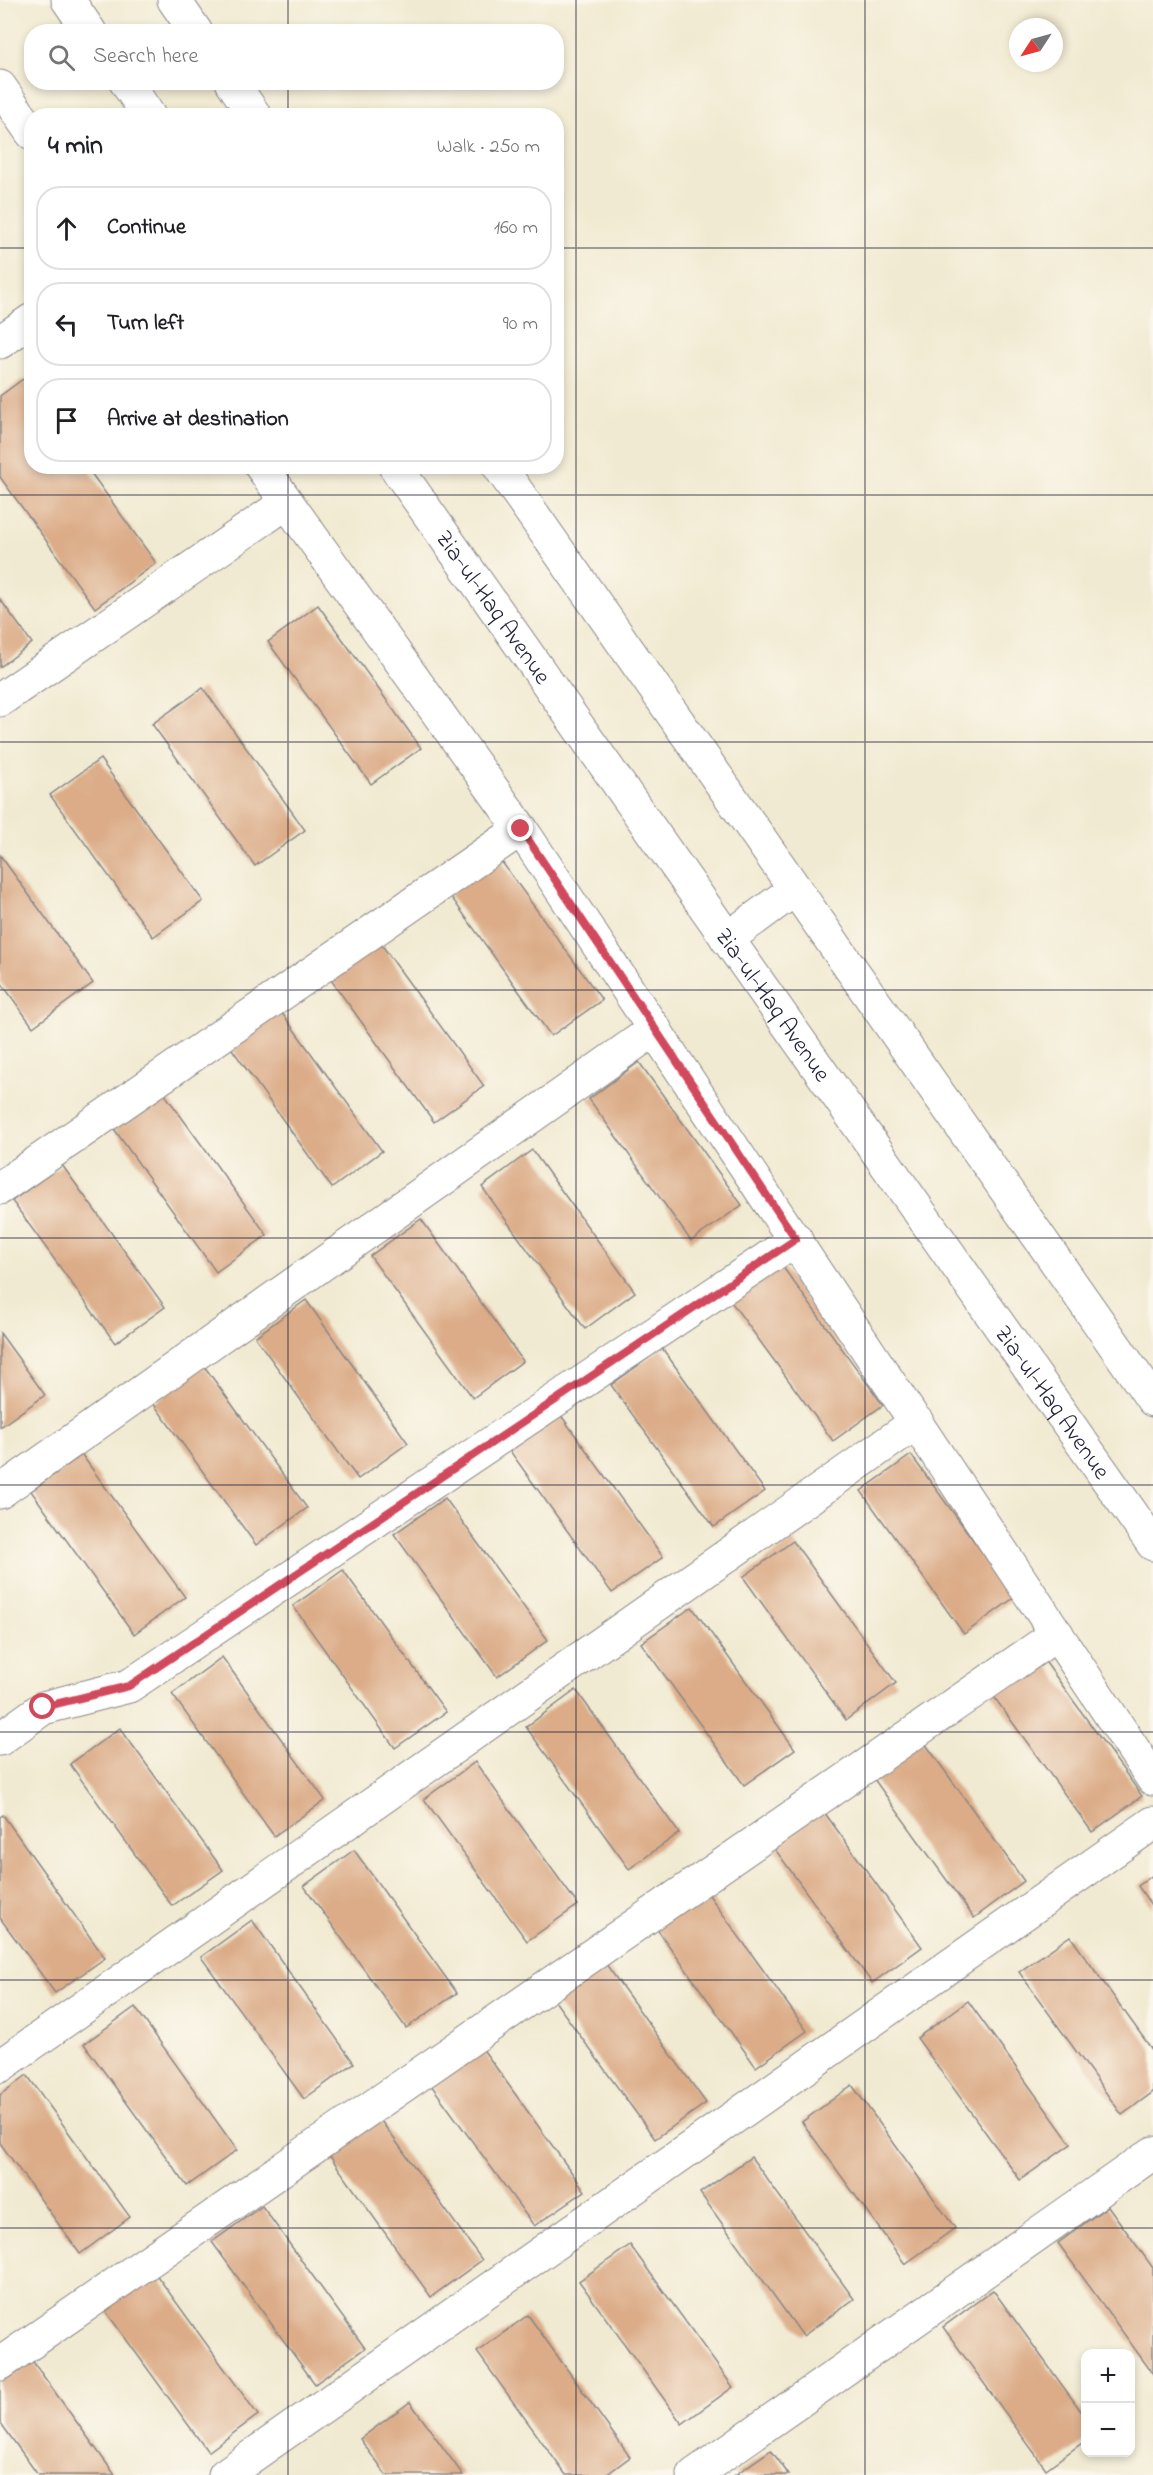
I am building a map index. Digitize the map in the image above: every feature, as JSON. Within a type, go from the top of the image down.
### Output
[{"type":"street","points":[[68,0],[84,24]]},
{"type":"street","points":[[174,0],[190,24]]},
{"type":"street","points":[[0,87],[24,122]]},
{"type":"street","points":[[131,90],[144,108]]},
{"type":"street","points":[[237,90],[250,108]]},
{"type":"street","points":[[0,342],[24,326]]},
{"type":"street","points":[[266,474],[521,829],[796,1239],[1153,1779]]},
{"type":"street","name":"Zia-ul-Haq Avenue","points":[[401,474],[1153,1544]]},
{"type":"street","points":[[505,474],[1153,1400]]},
{"type":"street","points":[[0,700],[286,503]]},
{"type":"street","points":[[0,1188],[521,829]]},
{"type":"street","points":[[727,939],[795,889]]},
{"type":"street","points":[[0,1492],[655,1029]]},
{"type":"street","points":[[0,1739],[43,1707],[129,1686],[796,1239]]},
{"type":"street","points":[[0,2066],[917,1422]]},
{"type":"street","points":[[0,2364],[1057,1634]]},
{"type":"street","points":[[225,2475],[1153,1823]]},
{"type":"street","points":[[694,2475],[1153,2153]]},
{"type":"building","points":[[24,380],[24,474],[92,474],[156,563],[95,608],[0,477],[0,396]]},
{"type":"building","points":[[0,599],[32,643],[0,667]]},
{"type":"building","points":[[318,605],[421,748],[371,784],[268,642]]},
{"type":"building","points":[[203,688],[305,830],[255,866],[152,724]]},
{"type":"building","points":[[100,759],[203,901],[153,937],[50,795]]},
{"type":"building","points":[[0,855],[93,983],[33,1027],[0,981]]},
{"type":"building","points":[[499,858],[602,1000],[551,1036],[449,894]]},
{"type":"building","points":[[381,944],[484,1086],[434,1122],[331,980]]},
{"type":"building","points":[[279,1009],[382,1151],[332,1188],[229,1045]]},
{"type":"building","points":[[639,1062],[742,1205],[691,1241],[589,1099]]},
{"type":"building","points":[[164,1093],[267,1235],[216,1272],[114,1129]]},
{"type":"building","points":[[532,1150],[635,1292],[585,1329],[482,1187]]},
{"type":"building","points":[[62,1165],[165,1307],[115,1343],[12,1201]]},
{"type":"building","points":[[421,1219],[523,1361],[473,1398],[370,1256]]},
{"type":"building","points":[[780,1263],[883,1405],[833,1441],[729,1299]]},
{"type":"building","points":[[306,1300],[408,1443],[358,1479],[255,1337]]},
{"type":"building","points":[[0,1333],[45,1395],[0,1427]]},
{"type":"building","points":[[662,1348],[765,1491],[714,1527],[611,1385]]},
{"type":"building","points":[[204,1366],[307,1508],[256,1545],[153,1403]]},
{"type":"building","points":[[560,1414],[663,1557],[612,1593],[510,1451]]},
{"type":"building","points":[[82,1455],[185,1597],[134,1634],[31,1491]]},
{"type":"building","points":[[911,1455],[1015,1597],[964,1634],[861,1491]]},
{"type":"building","points":[[445,1498],[548,1640],[497,1677],[394,1534]]},
{"type":"building","points":[[793,1541],[896,1683],[846,1720],[743,1577]]},
{"type":"building","points":[[343,1570],[446,1712],[395,1748],[293,1606]]},
{"type":"building","points":[[692,1607],[795,1749],[744,1785],[641,1643]]},
{"type":"building","points":[[1039,1653],[1142,1796],[1092,1832],[989,1690]]},
{"type":"building","points":[[222,1657],[325,1800],[274,1836],[172,1694]]},
{"type":"building","points":[[576,1690],[679,1833],[629,1869],[526,1727]]},
{"type":"building","points":[[120,1728],[223,1870],[172,1906],[70,1764]]},
{"type":"building","points":[[922,1739],[1024,1881],[974,1918],[871,1775]]},
{"type":"building","points":[[475,1762],[578,1905],[527,1941],[424,1799]]},
{"type":"building","points":[[819,1805],[922,1947],[872,1983],[769,1841]]},
{"type":"building","points":[[3,1815],[105,1958],[55,1993],[0,1918],[0,1817]]},
{"type":"building","points":[[354,1850],[457,1993],[406,2028],[304,1886]]},
{"type":"building","points":[[1153,1875],[1153,1908],[1138,1886]]},
{"type":"building","points":[[704,1888],[807,2031],[756,2067],[654,1925]]},
{"type":"building","points":[[252,1920],[354,2063],[304,2099],[201,1957]]},
{"type":"building","points":[[1070,1936],[1153,2051],[1153,2092],[1122,2115],[1019,1972]]},
{"type":"building","points":[[603,1960],[706,2103],[655,2139],[552,1997]]},
{"type":"building","points":[[968,2001],[1071,2144],[1020,2180],[917,2038]]},
{"type":"building","points":[[135,2007],[237,2150],[187,2186],[84,2044]]},
{"type":"building","points":[[482,2048],[585,2191],[534,2226],[431,2085]]},
{"type":"building","points":[[27,2075],[130,2217],[80,2254],[0,2143],[0,2095]]},
{"type":"building","points":[[852,2085],[955,2228],[905,2264],[802,2122]]},
{"type":"building","points":[[379,2118],[482,2260],[431,2297],[329,2155]]},
{"type":"building","points":[[751,2157],[854,2299],[803,2336],[700,2193]]},
{"type":"building","points":[[262,2206],[365,2348],[315,2384],[212,2242]]},
{"type":"building","points":[[1108,2206],[1153,2268],[1153,2374],[1135,2349],[1058,2243]]},
{"type":"building","points":[[630,2245],[733,2387],[682,2424],[579,2281]]},
{"type":"building","points":[[155,2273],[258,2415],[208,2452],[104,2309]]},
{"type":"building","points":[[993,2290],[1081,2411],[1081,2444],[1046,2469],[943,2327]]},
{"type":"building","points":[[528,2315],[630,2457],[606,2475],[566,2475],[477,2352]]},
{"type":"building","points":[[31,2359],[115,2475],[38,2475],[0,2422],[0,2381]]},
{"type":"building","points":[[410,2402],[463,2475],[386,2475],[360,2439]]},
{"type":"building","points":[[771,2450],[789,2475],[735,2475]]},
{"type":"route","points":[[43,1707],[129,1686],[796,1239],[521,829]]}]
